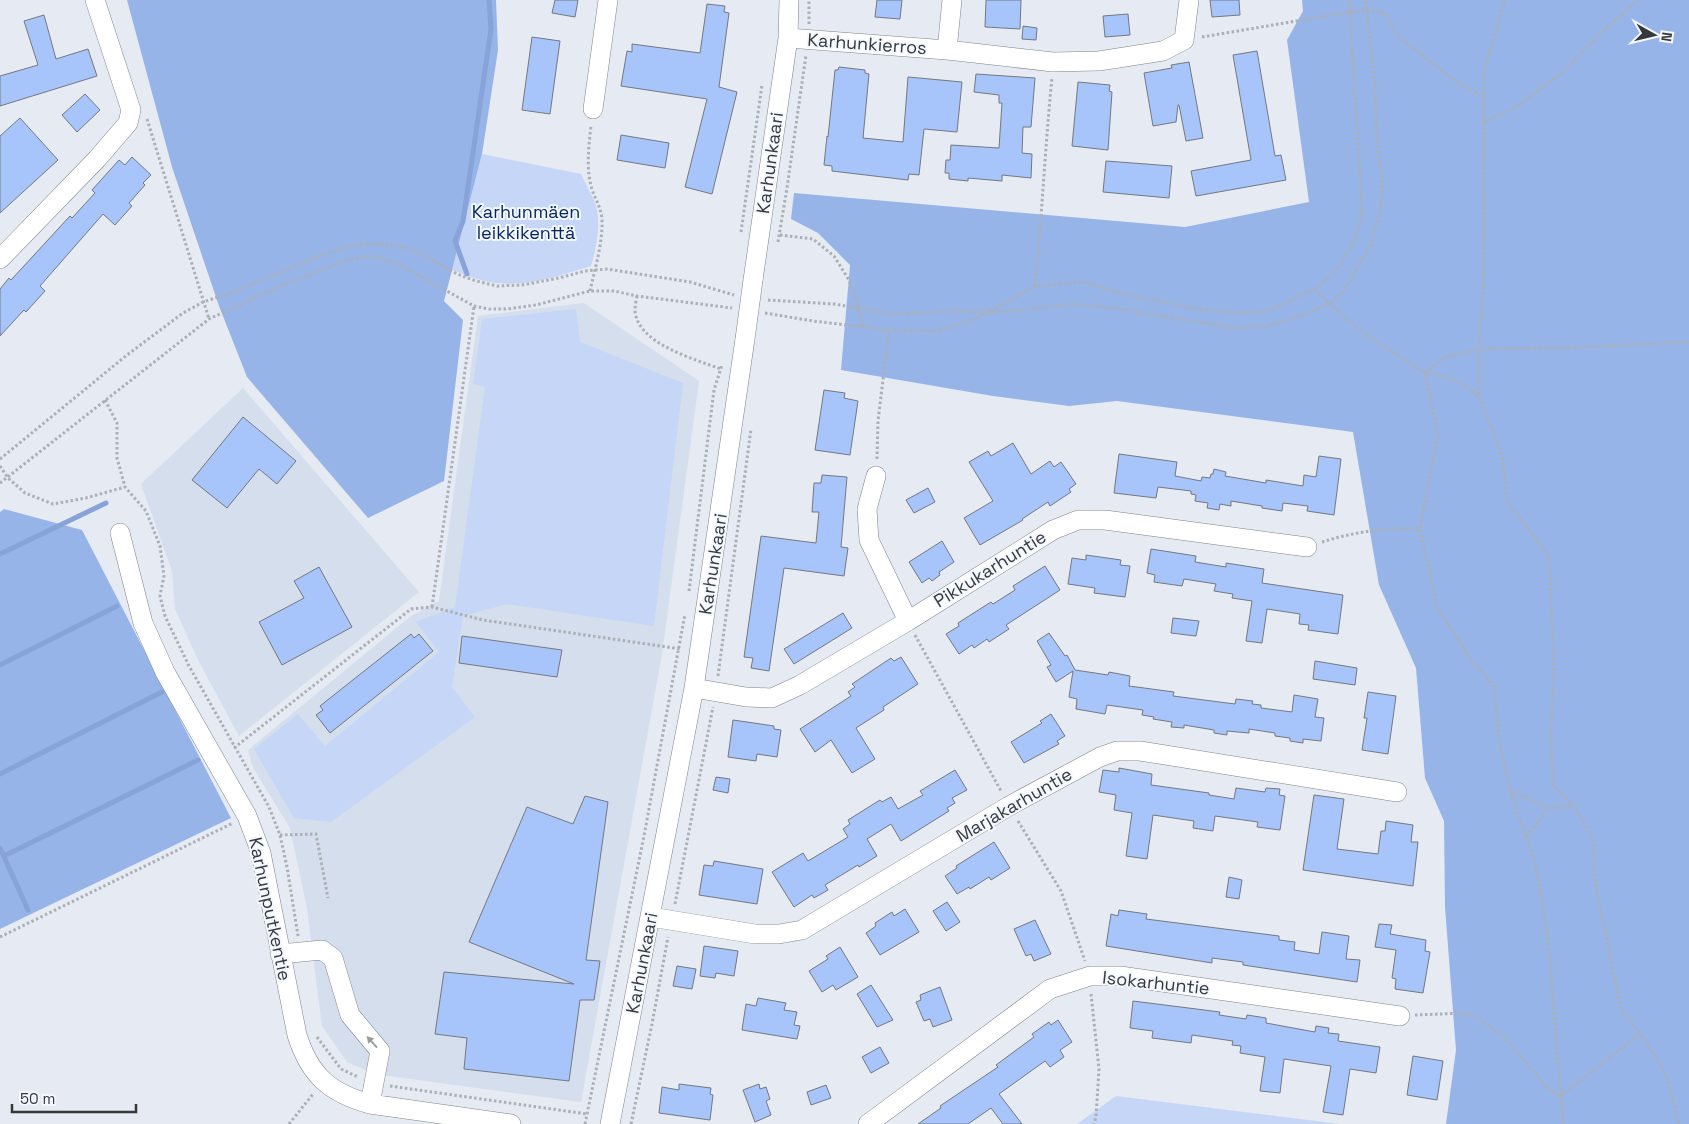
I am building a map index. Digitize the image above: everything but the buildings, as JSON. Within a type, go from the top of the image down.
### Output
[{"type":"street","points":[[0,259],[128,123],[131,110],[95,0]]},
{"type":"street","points":[[594,109],[608,0]]},
{"type":"street","name":"Karhunkaari","points":[[610,1124],[694,688],[788,38],[789,0]]},
{"type":"street","name":"Karhunkierros","points":[[947,50],[952,0]]},
{"type":"street","points":[[1184,40],[1189,0]]},
{"type":"street","name":"Karhunkierros","points":[[788,38],[947,50],[1053,62],[1099,61],[1162,51],[1184,40]]},
{"type":"street","points":[[876,476],[867,509],[869,540],[908,621]]},
{"type":"street","name":"Pikkukarhuntie","points":[[694,688],[746,697],[772,698],[800,685],[908,621],[1052,530],[1078,520],[1105,520],[1308,547]]},
{"type":"street","name":"Karhunputkentie","points":[[120,532],[143,623],[165,672],[247,816],[261,853],[297,1035],[301,1049],[309,1063],[323,1081],[335,1091],[351,1099],[370,1104],[511,1124]]},
{"type":"street","name":"Marjakarhuntie","points":[[651,917],[756,934],[779,934],[802,930],[1009,806],[1100,757],[1117,751],[1140,751],[1397,792]]},
{"type":"street","points":[[280,954],[322,950],[333,958],[350,1015],[380,1051],[370,1104]]},
{"type":"street","name":"Isokarhuntie","points":[[868,1124],[1050,989],[1090,976],[1120,976],[1400,1016]]},
{"type":"path","points":[[777,244],[780,235],[808,40],[809,0]]},
{"type":"path","points":[[761,312],[863,328],[935,331],[966,323],[990,312],[1035,286],[1083,282],[1128,295],[1172,304],[1236,313],[1269,311],[1316,289],[1336,271],[1351,248],[1361,220],[1362,192],[1348,0]]},
{"type":"path","points":[[763,299],[834,304],[894,314],[1014,311],[1073,304],[1114,308],[1234,328],[1268,326],[1296,318],[1331,304],[1344,290],[1371,244],[1381,209],[1382,181],[1366,0]]},
{"type":"path","points":[[1505,0],[1484,71],[1484,272],[1479,397],[1502,454],[1508,503],[1549,556],[1554,666],[1551,736],[1553,785],[1574,806],[1594,841],[1594,882],[1621,1009],[1666,1074],[1680,1124]]},
{"type":"path","points":[[1485,122],[1519,105],[1563,72],[1600,34],[1638,0]]},
{"type":"path","points":[[1184,40],[1350,12],[1366,10],[1385,13],[1399,37],[1456,82],[1484,98]]},
{"type":"path","points":[[1035,286],[1053,62]]},
{"type":"path","points":[[590,291],[598,253],[602,220],[600,205],[592,188],[588,167],[588,150],[594,109]]},
{"type":"path","points":[[147,119],[209,319]]},
{"type":"path","points":[[780,235],[813,239],[834,256],[849,280],[863,328]]},
{"type":"path","points":[[0,459],[127,355],[183,313],[204,302],[234,292],[326,253],[356,246],[382,244],[412,249],[457,274],[498,286],[522,285],[585,271],[624,271],[690,282],[737,296]]},
{"type":"path","points":[[0,484],[209,319],[281,286],[348,260],[373,256],[398,264],[474,306],[489,309],[507,309],[536,304],[590,291],[614,291],[637,296],[741,310]]},
{"type":"path","points":[[1316,289],[1345,318],[1368,336],[1425,372],[1448,377],[1463,384],[1479,397]]},
{"type":"path","points":[[637,296],[635,312],[643,331],[665,347],[721,369]]},
{"type":"path","points":[[432,607],[474,306]]},
{"type":"path","points":[[876,476],[878,421],[889,330]]},
{"type":"path","points":[[1425,372],[1443,358],[1480,349],[1561,348],[1689,342]]},
{"type":"path","points":[[688,596],[714,390],[724,360]]},
{"type":"path","points":[[1425,372],[1438,434],[1420,528],[1437,607],[1469,657],[1494,686],[1499,738],[1510,791],[1536,862],[1548,938],[1559,1097],[1563,1124]]},
{"type":"path","points":[[105,400],[118,423],[118,458],[125,487],[146,511],[160,546],[164,576],[160,596],[165,616],[189,666],[269,807],[280,835],[292,893],[300,952]]},
{"type":"path","points":[[0,466],[8,478],[25,493],[53,504],[86,498],[125,487]]},
{"type":"path","points":[[1308,547],[1338,537],[1398,528],[1420,528]]},
{"type":"path","points":[[585,1124],[644,836],[687,605]]},
{"type":"path","points":[[234,748],[411,608],[432,607],[483,620],[679,649]]},
{"type":"path","points":[[908,621],[1009,806],[1061,891],[1090,976],[1099,1069],[1094,1124]]},
{"type":"path","points":[[1510,791],[1549,808],[1574,806]]},
{"type":"path","points":[[0,937],[269,807]]},
{"type":"path","points":[[1526,837],[1549,808]]},
{"type":"path","points":[[280,835],[316,834],[328,898]]},
{"type":"path","points":[[1400,1016],[1465,1013],[1478,1018],[1506,1038],[1545,1086],[1559,1097]]},
{"type":"path","points":[[315,1034],[340,1069],[374,1084],[587,1114]]},
{"type":"path","points":[[1559,1097],[1640,1034]]},
{"type":"path","points":[[289,1124],[323,1081]]},
{"type":"shaded area","points":[[127,0],[496,0],[498,50],[482,154],[444,301],[463,320],[444,481],[368,518],[247,377],[219,306],[172,167]]},
{"type":"shaded area","points":[[1302,0],[1689,0],[1689,1124],[1446,1124],[1456,1050],[1445,907],[1444,821],[1425,778],[1416,668],[1379,585],[1353,432],[1117,401],[1069,406],[993,396],[841,370],[850,265],[818,233],[791,219],[794,193],[1185,227],[1309,202],[1287,40],[1303,11]]},
{"type":"shaded area","points":[[584,303],[699,381],[662,654],[581,1102],[374,1074],[347,1062],[322,1026],[307,908],[290,828],[253,768],[248,750],[411,616],[439,601],[478,316]]},
{"type":"shaded area","points":[[243,388],[419,592],[239,736],[198,660],[175,609],[172,571],[141,484]]},
{"type":"shaded area","points":[[4,509],[82,530],[231,818],[0,929],[0,512]]},
{"type":"green space","name":"Karhunmäen leikkikenttä","points":[[482,154],[581,174],[595,203],[598,217],[596,243],[591,266],[533,282],[509,284],[486,281],[452,270]]},
{"type":"green space","points":[[576,309],[580,342],[683,383],[654,626],[507,604],[463,616],[452,687],[475,717],[331,822],[294,818],[254,749],[298,714],[325,746],[439,652],[416,622],[455,607],[485,387],[473,384],[482,319]]},
{"type":"green space","points":[[1116,1096],[1340,1124],[1077,1124]]},
{"type":"waterway","points":[[467,274],[455,241],[463,221],[491,29],[489,0]]},
{"type":"waterway","points":[[0,554],[106,503]]},
{"type":"waterway","points":[[0,665],[117,606]]},
{"type":"waterway","points":[[0,774],[162,692]]},
{"type":"waterway","points":[[4,856],[198,760]]},
{"type":"waterway","points":[[0,848],[28,910]]}]
